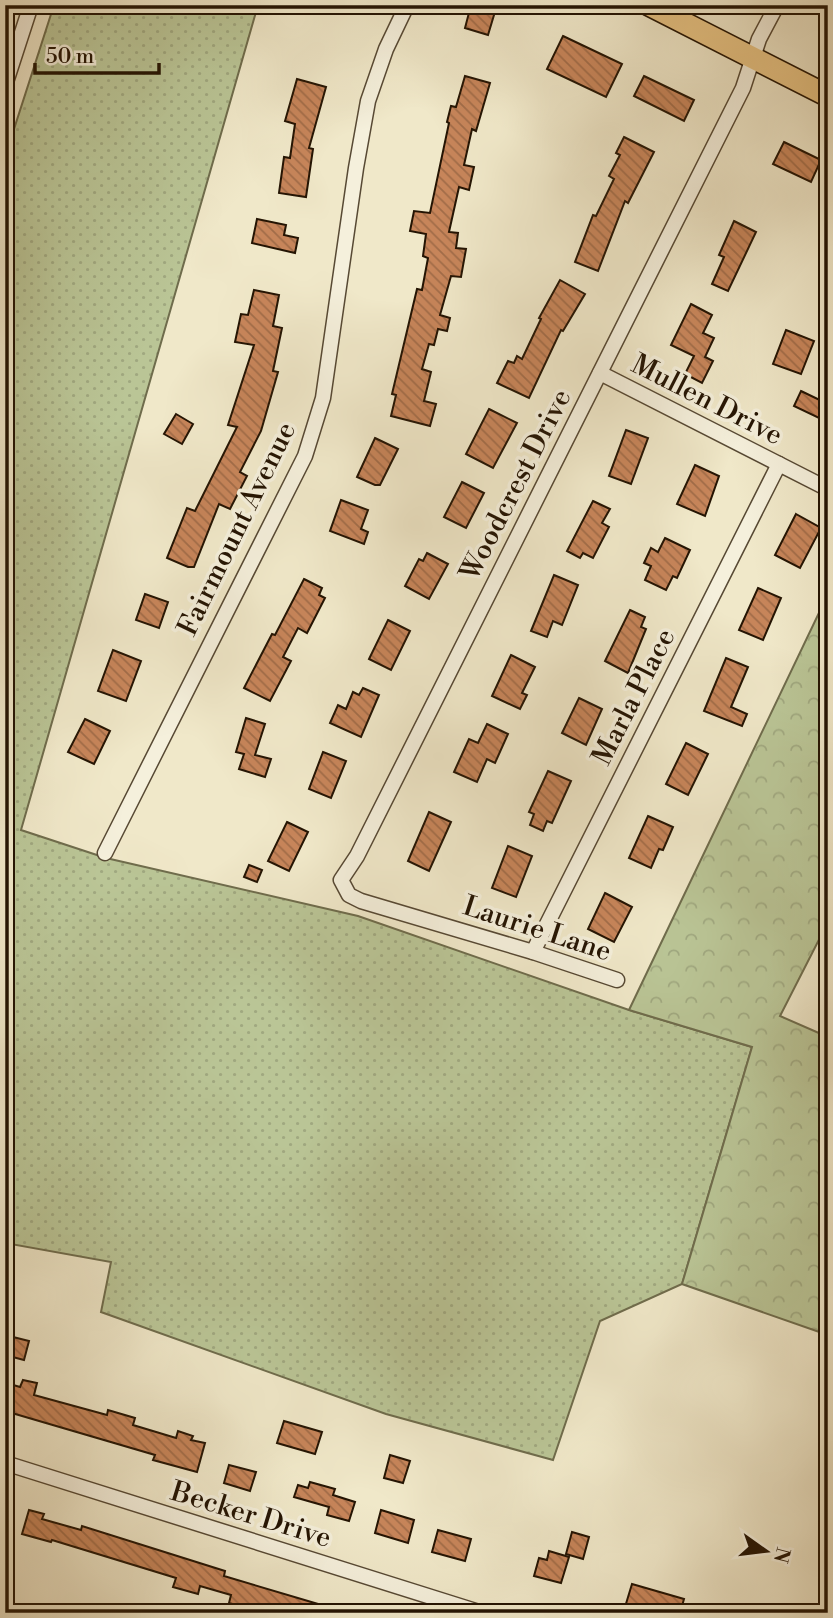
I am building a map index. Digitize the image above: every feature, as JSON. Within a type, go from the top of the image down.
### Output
[{"type":"main road","points":[[649,5],[828,96]]},
{"type":"street","points":[[5,85],[31,5]]},
{"type":"street","name":"Fairmount Avenue","points":[[105,853],[304,456],[312,434],[323,398],[356,168],[369,101],[386,49],[407,5]]},
{"type":"street","name":"Woodcrest Drive","points":[[442,924],[361,901],[349,895],[341,880],[357,856],[743,88],[760,39],[777,5]]},
{"type":"street","name":"Mullen Drive","points":[[600,373],[828,489]]},
{"type":"street","name":"Marla Place","points":[[533,952],[779,464]]},
{"type":"street","name":"Laurie Lane","points":[[442,924],[617,980]]},
{"type":"street","name":"Becker Drive","points":[[5,1463],[482,1613]]},
{"type":"green space","points":[[54,5],[258,5],[21,830],[106,858],[358,916],[629,1010],[752,1047],[682,1284],[600,1321],[553,1460],[386,1414],[101,1312],[111,1262],[5,1243],[5,157]]},
{"type":"green space","points":[[828,594],[828,922],[780,1016],[828,1037],[828,1335],[682,1284],[752,1047],[629,1010]]},
{"type":"building","points":[[471,5],[497,5],[488,35],[465,28]]},
{"type":"building","points":[[563,36],[622,64],[606,97],[547,69]]},
{"type":"building","points":[[465,76],[490,83],[476,131],[472,129],[464,165],[474,167],[469,190],[459,187],[449,232],[458,233],[456,248],[466,249],[461,277],[451,276],[440,315],[450,318],[447,331],[438,329],[434,345],[429,344],[422,369],[431,372],[424,401],[436,404],[430,426],[391,416],[396,395],[392,394],[417,289],[422,290],[428,258],[423,256],[426,234],[410,231],[414,211],[430,213],[451,106],[456,107]]},
{"type":"building","points":[[644,76],[694,100],[684,121],[634,96]]},
{"type":"building","points":[[297,79],[326,87],[309,148],[313,149],[306,197],[279,193],[284,157],[290,158],[295,124],[285,121]]},
{"type":"building","points":[[624,137],[654,152],[628,203],[625,201],[598,271],[575,262],[593,215],[596,216],[614,179],[609,176],[620,155],[616,153]]},
{"type":"building","points":[[784,142],[821,160],[811,182],[773,164]]},
{"type":"building","points":[[257,219],[286,225],[284,235],[298,238],[295,253],[252,243]]},
{"type":"building","points":[[734,221],[756,232],[728,291],[712,284],[724,257],[719,255]]},
{"type":"building","points":[[560,280],[585,294],[563,331],[561,330],[529,398],[497,383],[508,361],[514,363],[517,356],[522,359],[541,319],[539,318]]},
{"type":"building","points":[[254,290],[279,295],[273,326],[282,328],[273,371],[278,372],[261,431],[240,472],[247,476],[230,509],[219,504],[194,567],[188,567],[167,558],[187,508],[195,511],[237,427],[228,425],[254,345],[235,342],[241,314],[248,315]]},
{"type":"building","points":[[691,304],[712,315],[703,333],[714,338],[705,357],[713,361],[702,383],[685,374],[694,356],[671,345]]},
{"type":"building","points":[[786,330],[814,341],[801,374],[773,364]]},
{"type":"building","points":[[801,391],[826,403],[819,418],[794,406]]},
{"type":"building","points":[[489,409],[517,423],[493,468],[466,454]]},
{"type":"building","points":[[176,414],[193,424],[182,444],[164,434]]},
{"type":"building","points":[[626,430],[648,438],[631,484],[609,476]]},
{"type":"building","points":[[375,438],[398,449],[380,485],[357,477]]},
{"type":"building","points":[[695,465],[719,476],[705,516],[677,504]]},
{"type":"building","points":[[462,482],[484,493],[466,528],[444,517]]},
{"type":"building","points":[[341,500],[368,510],[361,529],[368,532],[364,544],[330,531]]},
{"type":"building","points":[[593,501],[610,509],[602,523],[609,527],[593,558],[583,553],[580,558],[567,551]]},
{"type":"building","points":[[796,514],[821,528],[800,568],[775,555]]},
{"type":"building","points":[[665,538],[690,550],[677,578],[673,576],[666,590],[645,580],[651,566],[644,563],[651,548],[658,552]]},
{"type":"building","points":[[427,553],[448,564],[429,599],[405,586],[419,559],[423,561]]},
{"type":"building","points":[[554,575],[578,585],[562,625],[553,621],[547,637],[531,631]]},
{"type":"building","points":[[304,579],[322,588],[319,595],[325,598],[307,633],[298,628],[283,657],[291,661],[270,701],[244,688]]},
{"type":"building","points":[[758,588],[781,598],[763,640],[739,630]]},
{"type":"building","points":[[145,594],[168,602],[159,628],[136,620]]},
{"type":"building","points":[[630,610],[645,617],[641,627],[646,629],[628,673],[605,661]]},
{"type":"building","points":[[388,620],[410,631],[391,670],[369,659]]},
{"type":"building","points":[[113,650],[141,661],[126,701],[98,691]]},
{"type":"building","points":[[511,655],[535,667],[522,693],[527,695],[520,709],[492,696]]},
{"type":"building","points":[[726,658],[748,667],[731,707],[747,714],[742,726],[704,711]]},
{"type":"building","points":[[363,688],[379,695],[361,737],[330,723],[338,705],[346,709],[353,692],[359,695]]},
{"type":"building","points":[[579,698],[602,709],[586,745],[562,733]]},
{"type":"building","points":[[246,718],[265,724],[255,755],[271,759],[265,777],[239,769],[244,754],[236,752]]},
{"type":"building","points":[[85,719],[110,731],[94,764],[68,752]]},
{"type":"building","points":[[487,724],[508,734],[495,763],[487,759],[477,782],[454,772],[469,739],[478,743]]},
{"type":"building","points":[[686,743],[708,754],[688,795],[666,784]]},
{"type":"building","points":[[323,752],[346,761],[331,798],[309,789]]},
{"type":"building","points":[[548,771],[571,781],[552,823],[547,821],[543,831],[530,825],[534,814],[529,812]]},
{"type":"building","points":[[429,812],[451,822],[429,871],[408,861]]},
{"type":"building","points":[[648,816],[673,827],[651,868],[629,858]]},
{"type":"building","points":[[287,822],[308,832],[289,871],[268,861]]},
{"type":"building","points":[[508,846],[532,856],[516,897],[492,888]]},
{"type":"building","points":[[249,865],[262,870],[257,882],[244,877]]},
{"type":"building","points":[[605,893],[632,907],[614,942],[588,929]]},
{"type":"building","points":[[9,1336],[29,1341],[24,1360],[5,1355]]},
{"type":"building","points":[[23,1380],[37,1383],[34,1395],[107,1415],[108,1410],[135,1418],[133,1425],[176,1438],[178,1431],[193,1436],[191,1440],[205,1443],[197,1472],[153,1460],[155,1455],[5,1411],[10,1384],[20,1387]]},
{"type":"building","points":[[284,1421],[322,1432],[315,1454],[277,1443]]},
{"type":"building","points":[[390,1455],[410,1461],[403,1483],[384,1478]]},
{"type":"building","points":[[229,1465],[256,1472],[250,1491],[224,1483]]},
{"type":"building","points":[[310,1482],[335,1489],[333,1495],[355,1502],[349,1521],[327,1515],[329,1507],[294,1497],[298,1485],[308,1488]]},
{"type":"building","points":[[29,1510],[44,1514],[42,1519],[81,1530],[82,1526],[225,1571],[224,1576],[335,1609],[334,1613],[263,1613],[229,1603],[231,1595],[200,1586],[198,1594],[173,1587],[176,1578],[52,1540],[51,1542],[22,1534]]},
{"type":"building","points":[[381,1510],[414,1520],[408,1543],[375,1533]]},
{"type":"building","points":[[438,1530],[471,1539],[465,1561],[432,1552]]},
{"type":"building","points":[[572,1532],[589,1537],[583,1559],[566,1554]]},
{"type":"building","points":[[549,1551],[569,1557],[561,1583],[534,1576],[539,1558],[547,1560]]},
{"type":"building","points":[[632,1584],[684,1599],[680,1613],[643,1613],[625,1607]]}]
